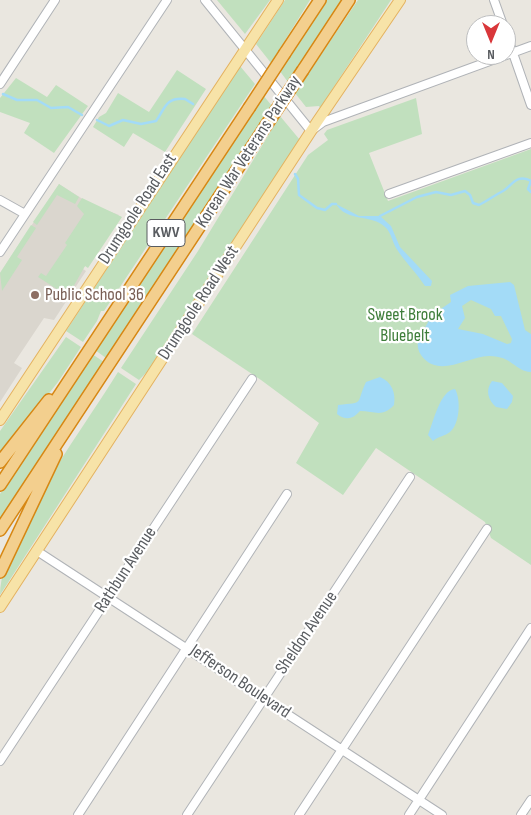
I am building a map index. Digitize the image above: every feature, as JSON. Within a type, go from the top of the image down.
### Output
[{"type":"highway","name":"Korean War Veterans Parkway","points":[[0,486],[320,0]]},
{"type":"highway","name":"Korean War Veterans Parkway","points":[[0,530],[349,0]]},
{"type":"highway","points":[[0,462],[84,358]]},
{"type":"highway","points":[[0,572],[53,463],[62,435]]},
{"type":"main road","name":"Drumgoole Road East","points":[[0,420],[243,50],[278,0]]},
{"type":"main road","name":"Drumgoole Road West","points":[[0,607],[311,131],[400,0]]},
{"type":"street","points":[[0,84],[55,0]]},
{"type":"street","points":[[0,252],[167,0]]},
{"type":"street","points":[[204,0],[311,131],[323,122],[480,65]]},
{"type":"street","points":[[494,0],[499,15]]},
{"type":"street","points":[[516,52],[531,46]]},
{"type":"street","points":[[516,62],[531,105]]},
{"type":"street","points":[[389,194],[531,143]]},
{"type":"street","points":[[0,200],[25,214]]},
{"type":"street","name":"Rathbun Avenue","points":[[0,761],[252,379]]},
{"type":"street","name":"Sheldon Avenue","points":[[187,815],[410,477]]},
{"type":"street","points":[[78,815],[186,646],[287,494]]},
{"type":"street","points":[[299,815],[487,529]]},
{"type":"street","name":"Jefferson Boulevard","points":[[37,551],[186,646],[341,751],[442,815]]},
{"type":"street","points":[[409,815],[531,628]]},
{"type":"street","points":[[521,815],[531,800]]},
{"type":"shaded area","name":"Public School 36","points":[[59,184],[89,203],[119,215],[83,269],[86,271],[54,320],[44,318],[14,363],[22,368],[0,402],[0,273]]},
{"type":"green space","points":[[217,0],[270,0],[245,34]]},
{"type":"green space","points":[[285,0],[310,0],[271,63],[256,44]]},
{"type":"green space","points":[[325,0],[342,0],[288,82],[279,70]]},
{"type":"green space","points":[[358,0],[391,0],[320,108],[319,106],[306,107],[295,93]]},
{"type":"green space","points":[[240,66],[255,84],[104,311],[101,311],[97,321],[83,342],[66,331]]},
{"type":"green space","points":[[177,70],[206,89],[165,152],[133,133],[124,147],[93,127],[99,117],[106,113],[118,93],[149,112]]},
{"type":"green space","points":[[16,78],[47,97],[56,85],[88,106],[54,153],[24,133],[30,123],[0,112],[0,98]]},
{"type":"green space","points":[[263,95],[272,106],[106,358],[95,350]]},
{"type":"green space","name":"Sweet Brook Bluebelt","points":[[416,98],[422,134],[369,153],[388,201],[531,149],[531,565],[491,538],[485,522],[376,448],[343,495],[296,463],[319,423],[261,380],[192,334],[308,155],[328,140],[324,134],[327,130]]},
{"type":"green space","points":[[280,116],[300,140],[147,372],[139,380],[121,368],[198,251]]},
{"type":"green space","points":[[59,184],[79,197],[75,204],[57,195],[37,225],[33,222]]},
{"type":"green space","points":[[82,198],[122,217],[88,268],[85,266],[72,289],[69,290],[63,287],[60,291],[38,277],[41,273],[46,276],[67,245],[65,243],[84,214],[77,206]]},
{"type":"green space","points":[[31,225],[36,228],[17,257],[22,260],[2,291],[0,273]]},
{"type":"green space","points":[[66,337],[81,347],[58,382],[0,455],[0,431]]},
{"type":"green space","points":[[92,354],[104,362],[0,519],[0,494]]},
{"type":"green space","points":[[118,372],[136,384],[0,595],[1,581],[5,568],[38,497]]},
{"type":"water","points":[[336,204],[359,216],[380,216],[391,226],[400,247],[432,281],[431,286],[425,286],[396,248],[385,227],[373,220],[352,216],[340,210]]},
{"type":"water","points":[[510,282],[514,285],[525,330],[531,334],[531,372],[521,369],[503,358],[497,357],[480,357],[444,366],[428,362],[421,355],[418,341],[433,309],[438,311],[451,302],[450,295],[468,286]],"holes":[[[471,300],[491,309],[495,316],[501,316],[512,339],[511,343],[507,344],[483,334],[458,329],[465,318],[462,306]]]},
{"type":"water","points":[[380,377],[388,382],[394,392],[394,405],[390,409],[382,413],[360,411],[355,416],[349,418],[343,418],[337,414],[338,405],[358,401],[366,382]]},
{"type":"water","points":[[492,381],[502,383],[513,396],[512,402],[507,409],[496,407],[491,401],[488,391]]},
{"type":"water","points":[[455,389],[459,405],[456,423],[450,432],[433,441],[428,435],[438,408],[445,395]]},
{"type":"waterway","points":[[3,94],[17,100],[37,100],[51,108],[68,107],[82,115]]},
{"type":"waterway","points":[[97,120],[109,126],[123,120],[141,124],[156,121],[166,105],[173,100],[185,99],[193,104]]},
{"type":"waterway","points":[[295,174],[298,179],[299,195],[317,208],[325,210],[332,204],[336,204]]},
{"type":"waterway","points":[[380,216],[417,197],[436,192],[451,195],[465,191],[470,195],[473,203],[479,205],[522,178],[531,181],[528,189],[531,192]]},
{"type":"place","name":"Public School 36","points":[[35,295]]}]
